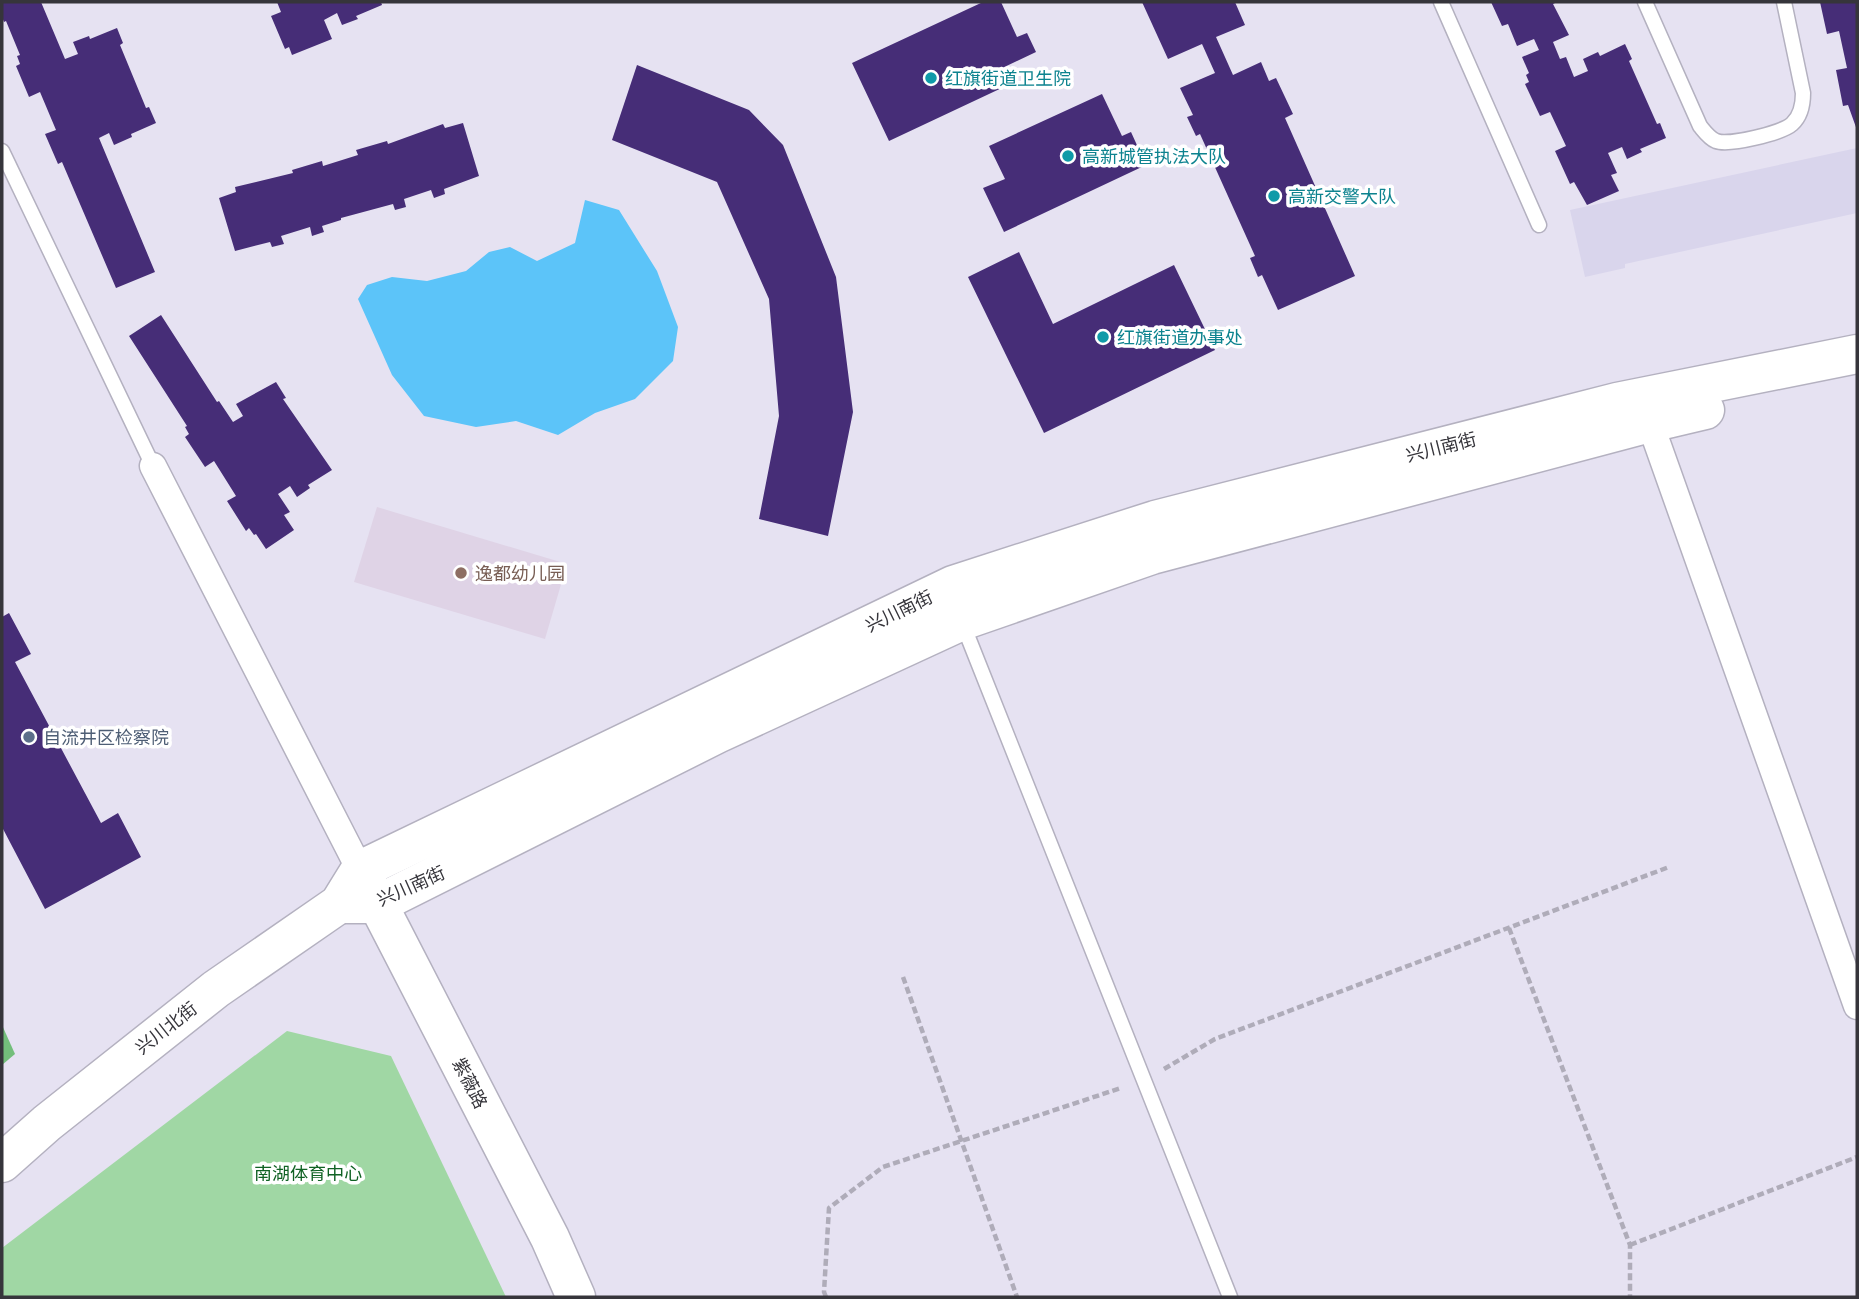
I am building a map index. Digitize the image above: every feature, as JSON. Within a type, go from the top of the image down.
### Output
[{"type":"street","name":"兴川南街","points":[[339,904],[360,870],[953,585],[1156,520],[1617,402],[1857,354]]},
{"type":"street","name":"兴川南街","points":[[339,904],[378,904],[717,734],[962,621],[1152,555],[1650,423],[1857,381]]},
{"type":"street","points":[[1650,423],[1857,1006]]},
{"type":"street","points":[[153,466],[360,870]]},
{"type":"street","name":"紫薇路","points":[[360,870],[550,1238],[576,1297]]},
{"type":"street","name":"兴川北街","points":[[2,1163],[47,1123],[216,989],[339,904]]},
{"type":"lane","points":[[1441,2],[1539,225]]},
{"type":"lane","points":[[1645,2],[1700,126],[1708,136],[1718,142],[1729,143],[1782,130],[1791,124],[1803,106],[1803,93],[1784,2]]},
{"type":"lane","points":[[2,151],[153,466]]},
{"type":"lane","points":[[962,621],[1230,1297]]},
{"type":"path","points":[[826,1297],[824,1292],[829,1208],[883,1167],[1143,1081],[1215,1039],[1668,867]]},
{"type":"path","points":[[1509,928],[1630,1245],[1629,1297]]},
{"type":"path","points":[[903,977],[1017,1297]]},
{"type":"path","points":[[1630,1245],[1857,1157]]},
{"type":"shaded area","points":[[1857,148],[1857,213],[1625,264],[1625,268],[1585,277],[1570,210]]},
{"type":"shaded area","name":"逸都幼儿园","points":[[377,507],[567,564],[545,639],[354,582]]},
{"type":"green space","points":[[2,1025],[15,1054],[2,1065]]},
{"type":"green space","name":"南湖体育中心","points":[[287,1031],[391,1056],[506,1297],[2,1297],[2,1248]]},
{"type":"water","points":[[585,200],[619,210],[657,271],[678,327],[673,361],[635,399],[595,413],[558,435],[516,421],[476,427],[424,416],[392,375],[358,299],[367,285],[392,277],[427,281],[466,271],[489,252],[510,247],[537,261],[575,243]]},
{"type":"building","points":[[2,2],[41,2],[65,59],[78,54],[73,42],[89,36],[90,39],[117,28],[123,43],[120,45],[146,108],[149,107],[156,123],[114,145],[109,133],[99,138],[155,272],[116,288],[62,162],[58,164],[45,134],[56,130],[40,92],[29,97],[16,66],[20,64],[17,56],[20,55],[2,17]]},
{"type":"building","points":[[277,2],[381,2],[382,5],[342,25],[337,13],[324,20],[332,39],[292,55],[289,47],[285,49],[271,16],[281,12]]},
{"type":"building","name":"红旗街道卫生院","points":[[983,2],[1001,2],[1017,37],[1027,33],[1036,52],[998,70],[1006,86],[889,141],[852,63]]},
{"type":"building","name":"高新交警大队","points":[[1142,2],[1235,2],[1245,25],[1216,37],[1233,75],[1261,62],[1269,81],[1276,78],[1293,114],[1285,118],[1355,276],[1278,310],[1262,275],[1258,277],[1250,258],[1255,256],[1200,134],[1196,136],[1187,117],[1193,115],[1180,88],[1215,73],[1202,44],[1168,59]]},
{"type":"building","points":[[1491,2],[1557,2],[1553,4],[1569,35],[1553,42],[1560,59],[1566,57],[1574,77],[1588,71],[1583,59],[1598,52],[1600,56],[1625,44],[1632,59],[1629,61],[1666,138],[1640,149],[1642,152],[1627,159],[1622,147],[1608,153],[1617,173],[1611,175],[1619,191],[1587,205],[1574,182],[1570,184],[1555,151],[1566,146],[1550,112],[1540,116],[1525,84],[1529,82],[1526,75],[1529,73],[1522,57],[1539,50],[1534,39],[1517,46],[1508,24],[1502,26]]},
{"type":"building","points":[[1820,2],[1857,2],[1857,130],[1848,105],[1843,106],[1836,70],[1847,68],[1839,31],[1827,34]]},
{"type":"building","points":[[637,65],[749,110],[783,145],[836,277],[853,412],[828,536],[759,519],[779,416],[769,299],[717,182],[612,140]]},
{"type":"building","name":"高新城管执法大队","points":[[1102,94],[1122,136],[1131,132],[1146,165],[1004,232],[983,188],[1005,179],[989,146]]},
{"type":"building","points":[[463,123],[479,176],[444,189],[445,194],[434,198],[431,190],[404,199],[406,207],[395,210],[393,204],[341,218],[322,226],[324,232],[312,236],[310,227],[281,236],[284,244],[272,247],[270,242],[235,251],[219,198],[236,192],[235,187],[293,173],[292,170],[322,161],[323,166],[358,155],[356,150],[387,141],[388,144],[443,124],[445,128]]},
{"type":"building","name":"红旗街道办事处","points":[[1019,252],[1053,324],[1174,265],[1215,350],[1044,433],[968,277]]},
{"type":"building","points":[[161,315],[217,402],[219,401],[233,422],[243,416],[236,404],[276,382],[286,398],[283,399],[332,470],[308,485],[310,488],[297,497],[290,486],[278,494],[290,512],[284,515],[294,530],[266,549],[256,534],[249,528],[246,531],[227,501],[236,496],[214,461],[205,467],[185,437],[189,434],[185,427],[187,426],[129,336]]},
{"type":"building","name":"自流井区检察院","points":[[9,613],[31,654],[15,662],[101,823],[118,813],[141,857],[45,909],[2,827],[2,617]]},
{"type":"place","name":"红旗街道卫生院","points":[[931,78]]},
{"type":"place","name":"高新城管执法大队","points":[[1068,156]]},
{"type":"place","name":"高新交警大队","points":[[1274,196]]},
{"type":"place","name":"红旗街道办事处","points":[[1103,337]]},
{"type":"place","name":"逸都幼儿园","points":[[461,573]]},
{"type":"place","name":"自流井区检察院","points":[[29,737]]}]
